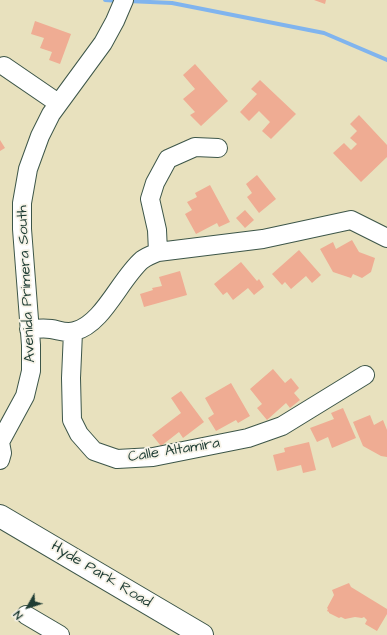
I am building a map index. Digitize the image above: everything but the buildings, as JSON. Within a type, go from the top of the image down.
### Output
[{"type":"main road","name":"Hyde Park Road","points":[[0,516],[202,635]]},
{"type":"street","name":"Avenida Primera South","points":[[0,460],[2,453],[0,442],[20,408],[31,371],[22,229],[23,192],[28,169],[46,124],[58,103],[103,42],[122,6]]},
{"type":"street","points":[[4,66],[58,103]]},
{"type":"street","points":[[158,252],[157,230],[150,199],[155,183],[168,159],[196,147],[218,148]]},
{"type":"street","points":[[29,329],[46,328],[66,332],[80,330],[94,320],[130,272],[142,259],[158,252],[263,240],[351,220],[387,238]]},
{"type":"street","name":"Calle Altamira","points":[[73,332],[70,378],[72,420],[79,434],[94,451],[117,459],[153,457],[248,438],[282,426],[364,375]]},
{"type":"street","points":[[26,615],[60,635]]},
{"type":"waterway","points":[[105,0],[119,1]]},
{"type":"waterway","points":[[128,1],[172,3],[324,33],[387,60]]}]
